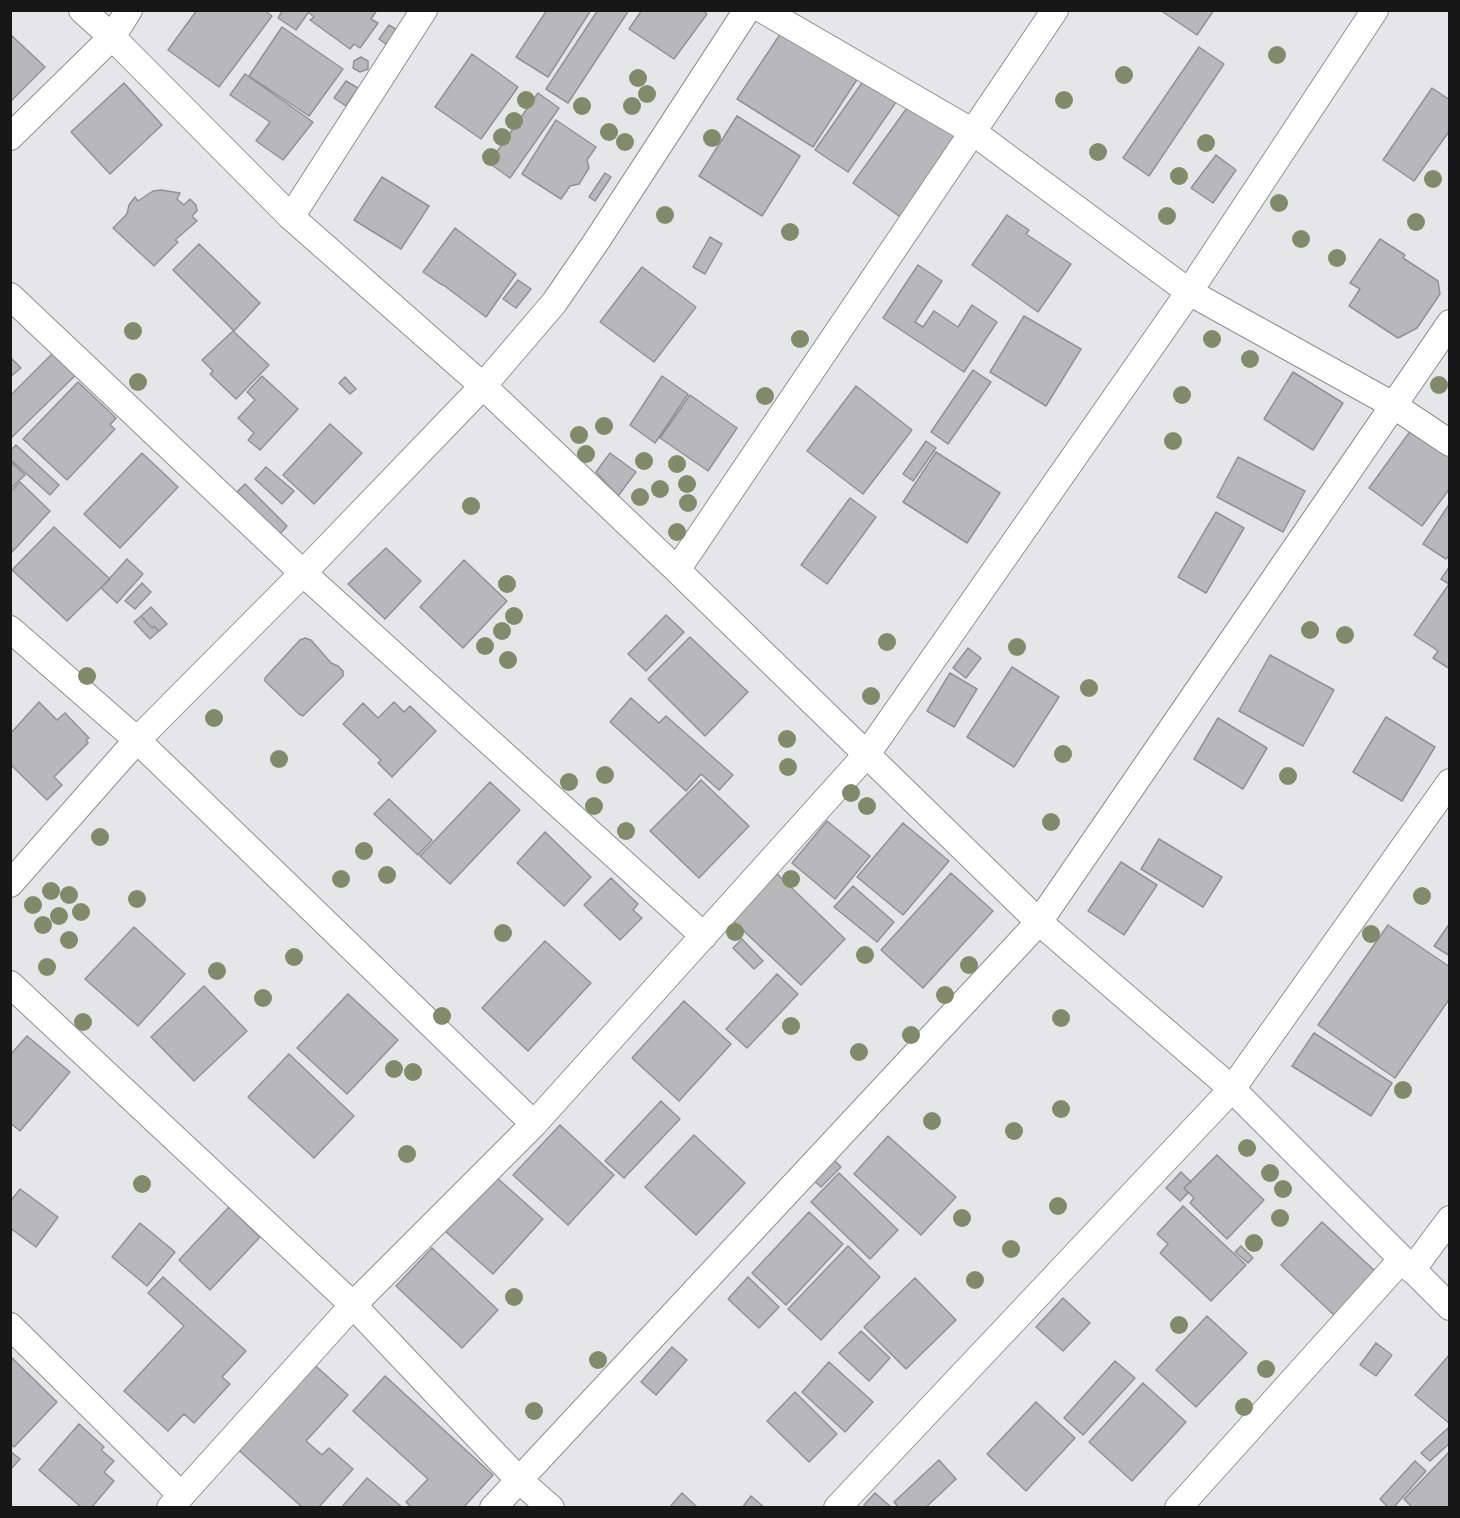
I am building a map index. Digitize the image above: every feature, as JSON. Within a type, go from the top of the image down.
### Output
[{"type":"street","points":[[82,10],[112,37],[291,217],[483,386],[677,570],[1040,922],[1232,1089],[1449,1307]]},
{"type":"street","points":[[10,137],[112,37],[129,10]]},
{"type":"street","points":[[291,217],[424,10]]},
{"type":"street","points":[[10,884],[137,740],[303,573],[483,386],[554,303],[747,10]]},
{"type":"street","points":[[764,10],[973,132],[1189,292],[1393,405],[1449,443]]},
{"type":"street","points":[[677,570],[1055,10]]},
{"type":"street","points":[[10,1326],[176,1501],[353,1305],[534,1124],[867,754],[1189,292],[1375,10]]},
{"type":"street","points":[[10,296],[303,573],[704,936]]},
{"type":"street","points":[[493,1508],[1040,922],[1449,323]]},
{"type":"street","points":[[10,629],[137,740],[534,1124]]},
{"type":"street","points":[[837,1508],[1232,1089],[1449,782]]},
{"type":"street","points":[[10,984],[353,1305],[519,1480],[551,1508]]},
{"type":"street","points":[[1178,1508],[1449,1219]]},
{"type":"building","points":[[197,10],[264,10],[272,16],[219,87],[168,50]]},
{"type":"building","points":[[283,10],[310,10],[296,30],[278,18]]},
{"type":"building","points":[[309,10],[377,10],[371,19],[378,23],[360,48],[354,44],[350,49],[310,20],[314,17],[308,12]]},
{"type":"building","points":[[547,10],[591,10],[548,77],[516,57]]},
{"type":"building","points":[[598,10],[629,10],[568,103],[546,89]]},
{"type":"building","points":[[642,10],[702,10],[707,14],[674,59],[629,29]]},
{"type":"building","points":[[1160,10],[1214,10],[1197,35]]},
{"type":"building","points":[[389,25],[397,30],[387,45],[379,39]]},
{"type":"building","points":[[282,27],[343,69],[309,116],[249,76]]},
{"type":"building","points":[[783,30],[858,78],[813,147],[737,99]]},
{"type":"building","points":[[10,34],[45,67],[10,102]]},
{"type":"building","points":[[1199,47],[1224,64],[1149,176],[1123,158]]},
{"type":"building","points":[[472,54],[518,87],[481,139],[435,107]]},
{"type":"building","points":[[361,57],[368,61],[368,69],[360,72],[353,68],[354,61]]},
{"type":"building","points":[[245,74],[313,122],[283,160],[256,141],[270,122],[230,95]]},
{"type":"building","points":[[864,80],[896,102],[848,172],[815,150]]},
{"type":"building","points":[[346,81],[358,88],[346,106],[334,98]]},
{"type":"building","points":[[124,83],[162,125],[110,174],[71,132]]},
{"type":"building","points":[[1432,88],[1450,100],[1450,130],[1414,181],[1383,160]]},
{"type":"building","points":[[538,93],[559,108],[510,178],[489,163]]},
{"type":"building","points":[[912,101],[962,137],[903,219],[853,183]]},
{"type":"building","points":[[737,116],[800,156],[762,216],[699,176]]},
{"type":"building","points":[[556,120],[596,147],[587,160],[589,168],[579,184],[570,186],[561,199],[522,174]]},
{"type":"building","points":[[1216,155],[1236,170],[1213,203],[1191,188]]},
{"type":"building","points":[[605,173],[611,177],[595,201],[589,197]]},
{"type":"building","points":[[382,177],[429,206],[401,249],[354,220]]},
{"type":"building","points":[[153,191],[180,193],[177,199],[184,205],[190,199],[196,205],[197,211],[192,216],[197,221],[175,240],[178,242],[154,266],[113,228],[127,214],[129,205],[135,197],[138,201]]},
{"type":"building","points":[[1007,215],[1029,230],[1026,234],[1071,264],[1038,312],[972,265]]},
{"type":"building","points":[[455,228],[516,274],[486,317],[423,272]]},
{"type":"building","points":[[710,237],[722,244],[705,274],[693,267]]},
{"type":"building","points":[[1380,239],[1405,255],[1403,258],[1438,281],[1440,294],[1417,328],[1398,338],[1349,306],[1360,289],[1350,283]]},
{"type":"building","points":[[199,244],[260,303],[234,331],[173,270]]},
{"type":"building","points":[[918,265],[942,281],[915,322],[923,327],[934,311],[958,327],[972,305],[997,322],[964,372],[883,318]]},
{"type":"building","points":[[642,267],[696,307],[654,362],[600,322]]},
{"type":"building","points":[[518,280],[531,289],[516,308],[503,299]]},
{"type":"building","points":[[1024,316],[1081,349],[1046,406],[990,372]]},
{"type":"building","points":[[233,331],[269,365],[236,399],[210,374],[213,371],[202,360]]},
{"type":"building","points":[[58,348],[81,370],[10,439],[10,396]]},
{"type":"building","points":[[10,357],[21,368],[10,377]]},
{"type":"building","points":[[973,370],[991,382],[948,444],[931,432]]},
{"type":"building","points":[[1293,372],[1343,403],[1313,450],[1264,419]]},
{"type":"building","points":[[262,376],[298,409],[260,450],[248,440],[254,433],[238,418],[255,400],[247,392]]},
{"type":"building","points":[[662,376],[688,394],[655,443],[630,425]]},
{"type":"building","points":[[345,377],[356,389],[350,394],[339,383]]},
{"type":"building","points":[[78,382],[116,418],[110,425],[115,429],[67,480],[23,439]]},
{"type":"building","points":[[856,386],[912,430],[863,494],[807,451]]},
{"type":"building","points":[[690,395],[737,428],[708,471],[660,438]]},
{"type":"building","points":[[330,424],[362,453],[314,504],[283,475]]},
{"type":"building","points":[[1414,426],[1450,451],[1450,488],[1422,526],[1369,488]]},
{"type":"building","points":[[926,441],[936,448],[913,481],[903,474]]},
{"type":"building","points":[[16,445],[59,485],[50,495],[10,459],[10,451]]},
{"type":"building","points":[[936,452],[1000,493],[967,543],[903,502]]},
{"type":"building","points":[[142,453],[178,487],[120,548],[84,514]]},
{"type":"building","points":[[610,453],[636,472],[618,496],[596,472]]},
{"type":"building","points":[[1238,457],[1305,491],[1283,532],[1217,497]]},
{"type":"building","points":[[10,461],[25,475],[10,489]]},
{"type":"building","points":[[266,467],[294,491],[282,504],[255,479]]},
{"type":"building","points":[[20,482],[50,511],[12,552],[10,550],[10,492]]},
{"type":"building","points":[[245,484],[287,526],[279,535],[237,492]]},
{"type":"building","points":[[850,498],[876,517],[827,584],[801,565]]},
{"type":"building","points":[[1450,503],[1450,554],[1446,559],[1423,544]]},
{"type":"building","points":[[1216,512],[1244,528],[1206,593],[1178,577]]},
{"type":"building","points":[[54,527],[110,579],[67,621],[12,570]]},
{"type":"building","points":[[386,548],[421,581],[385,619],[348,584]]},
{"type":"building","points":[[127,559],[143,574],[117,603],[101,588]]},
{"type":"building","points":[[464,560],[507,601],[463,648],[420,607]]},
{"type":"building","points":[[1450,566],[1450,669],[1433,658],[1438,651],[1414,635],[1449,584],[1441,579]]},
{"type":"building","points":[[142,583],[151,592],[135,609],[125,601]]},
{"type":"building","points":[[151,607],[167,624],[159,631],[154,626],[152,628],[141,616]]},
{"type":"building","points":[[666,615],[684,632],[646,671],[628,654]]},
{"type":"building","points":[[141,616],[152,628],[154,626],[159,631],[150,639],[134,622]]},
{"type":"building","points":[[690,637],[748,692],[705,736],[648,679]]},
{"type":"building","points":[[305,638],[311,640],[331,663],[343,671],[343,676],[303,716],[265,681],[265,678],[300,640]]},
{"type":"building","points":[[968,648],[981,658],[966,678],[953,668]]},
{"type":"building","points":[[1270,655],[1334,690],[1303,746],[1239,711]]},
{"type":"building","points":[[1012,667],[1059,697],[1014,767],[967,737]]},
{"type":"building","points":[[950,673],[977,689],[954,727],[927,711]]},
{"type":"building","points":[[631,698],[659,723],[666,716],[733,775],[719,790],[701,774],[686,791],[610,722]]},
{"type":"building","points":[[39,702],[57,720],[65,713],[89,738],[86,740],[88,743],[54,777],[62,785],[47,800],[10,764],[10,734]]},
{"type":"building","points":[[394,702],[404,712],[410,706],[436,731],[392,777],[378,763],[381,760],[343,724],[363,703],[378,718]]},
{"type":"building","points":[[1386,717],[1435,747],[1402,801],[1353,772]]},
{"type":"building","points":[[1218,718],[1267,748],[1243,789],[1194,759]]},
{"type":"building","points":[[701,780],[749,826],[699,878],[650,831]]},
{"type":"building","points":[[490,782],[520,810],[450,884],[420,856]]},
{"type":"building","points":[[389,799],[432,840],[418,855],[374,814]]},
{"type":"building","points":[[827,821],[870,856],[835,899],[792,863]]},
{"type":"building","points":[[903,823],[949,861],[903,915],[857,877]]},
{"type":"building","points":[[545,832],[591,877],[564,906],[517,863]]},
{"type":"building","points":[[1159,839],[1222,877],[1203,907],[1141,869]]},
{"type":"building","points":[[1121,862],[1157,885],[1124,935],[1088,911]]},
{"type":"building","points":[[775,872],[845,939],[801,985],[730,918]]},
{"type":"building","points":[[951,873],[993,911],[923,988],[881,950]]},
{"type":"building","points":[[611,878],[638,904],[633,910],[642,918],[620,940],[584,905]]},
{"type":"building","points":[[853,886],[894,922],[877,942],[834,907]]},
{"type":"building","points":[[1450,923],[1450,956],[1434,946]]},
{"type":"building","points":[[1388,925],[1450,967],[1450,998],[1395,1078],[1318,1025]]},
{"type":"building","points":[[134,927],[185,974],[138,1026],[85,979]]},
{"type":"building","points":[[742,939],[763,961],[754,969],[733,948]]},
{"type":"building","points":[[545,941],[591,983],[528,1051],[482,1008]]},
{"type":"building","points":[[777,974],[798,994],[747,1048],[726,1029]]},
{"type":"building","points":[[204,986],[247,1031],[194,1081],[151,1037]]},
{"type":"building","points":[[348,994],[398,1040],[347,1094],[297,1048]]},
{"type":"building","points":[[684,1001],[731,1044],[679,1101],[632,1058]]},
{"type":"building","points":[[1314,1033],[1392,1083],[1371,1116],[1292,1066]]},
{"type":"building","points":[[27,1036],[70,1072],[20,1131],[10,1123],[10,1055]]},
{"type":"building","points":[[289,1054],[354,1116],[314,1158],[248,1097]]},
{"type":"building","points":[[661,1101],[680,1119],[624,1178],[605,1161]]},
{"type":"building","points":[[560,1125],[614,1175],[568,1225],[513,1175]]},
{"type":"building","points":[[694,1135],[745,1183],[696,1235],[645,1187]]},
{"type":"building","points":[[888,1136],[956,1197],[921,1235],[854,1174]]},
{"type":"building","points":[[1217,1155],[1264,1200],[1227,1239],[1190,1203],[1194,1198],[1184,1188]]},
{"type":"building","points":[[832,1158],[841,1167],[821,1187],[812,1179]]},
{"type":"building","points":[[1181,1172],[1191,1182],[1184,1188],[1188,1193],[1180,1201],[1166,1188]]},
{"type":"building","points":[[839,1173],[898,1230],[870,1259],[811,1202]]},
{"type":"building","points":[[495,1176],[543,1219],[493,1274],[445,1231]]},
{"type":"building","points":[[20,1189],[58,1217],[36,1247],[10,1228],[10,1202]]},
{"type":"building","points":[[1183,1206],[1246,1265],[1211,1301],[1160,1253],[1168,1244],[1157,1234]]},
{"type":"building","points":[[229,1207],[260,1237],[210,1290],[179,1260]]},
{"type":"building","points":[[809,1212],[843,1244],[786,1305],[752,1273]]},
{"type":"building","points":[[1322,1222],[1375,1271],[1334,1315],[1281,1265]]},
{"type":"building","points":[[140,1223],[175,1252],[147,1286],[112,1257]]},
{"type":"building","points":[[848,1246],[880,1277],[821,1340],[788,1309]]},
{"type":"building","points":[[1241,1246],[1253,1258],[1248,1263],[1235,1252]]},
{"type":"building","points":[[432,1248],[498,1310],[462,1348],[396,1286]]},
{"type":"building","points":[[163,1277],[246,1351],[222,1377],[230,1384],[194,1423],[184,1414],[168,1431],[124,1391],[184,1326],[148,1293]]},
{"type":"building","points":[[748,1277],[779,1307],[759,1328],[728,1299]]},
{"type":"building","points":[[915,1278],[956,1320],[906,1369],[864,1327]]},
{"type":"building","points":[[1063,1298],[1090,1323],[1063,1351],[1036,1327]]},
{"type":"building","points":[[1207,1316],[1247,1353],[1196,1407],[1156,1370]]},
{"type":"building","points":[[861,1331],[890,1358],[869,1381],[839,1353]]},
{"type":"building","points":[[1376,1343],[1392,1355],[1376,1376],[1360,1365]]},
{"type":"building","points":[[672,1347],[687,1360],[656,1395],[641,1382]]},
{"type":"building","points":[[1450,1354],[1450,1424],[1415,1395]]},
{"type":"building","points":[[11,1357],[57,1402],[14,1447],[10,1444]]},
{"type":"building","points":[[309,1360],[348,1395],[306,1441],[322,1455],[329,1448],[353,1469],[318,1508],[303,1508],[233,1445]]},
{"type":"building","points":[[1115,1361],[1135,1378],[1083,1435],[1064,1418]]},
{"type":"building","points":[[829,1362],[873,1402],[845,1432],[802,1392]]},
{"type":"building","points":[[385,1376],[493,1475],[463,1508],[412,1508],[406,1502],[428,1479],[353,1411]]},
{"type":"building","points":[[1143,1383],[1186,1422],[1132,1481],[1089,1442]]},
{"type":"building","points":[[795,1392],[837,1434],[809,1462],[767,1421]]},
{"type":"building","points":[[1036,1402],[1075,1438],[1026,1491],[987,1454]]},
{"type":"building","points":[[79,1424],[104,1447],[101,1450],[114,1461],[104,1472],[114,1481],[91,1508],[82,1508],[39,1470]]},
{"type":"building","points":[[1448,1428],[1450,1443],[1430,1461],[1421,1453]]},
{"type":"building","points":[[10,1451],[20,1459],[10,1470]]},
{"type":"building","points":[[1450,1451],[1450,1508],[1413,1508],[1404,1499]]},
{"type":"building","points":[[939,1460],[956,1479],[925,1508],[899,1508],[894,1502]]},
{"type":"building","points":[[1415,1461],[1426,1471],[1393,1508],[1389,1508],[1380,1499]]},
{"type":"building","points":[[367,1478],[403,1508],[341,1508]]},
{"type":"building","points":[[682,1493],[698,1508],[669,1508]]},
{"type":"building","points":[[875,1493],[892,1508],[866,1508],[864,1505]]},
{"type":"building","points":[[751,1496],[765,1508],[742,1508]]}]
